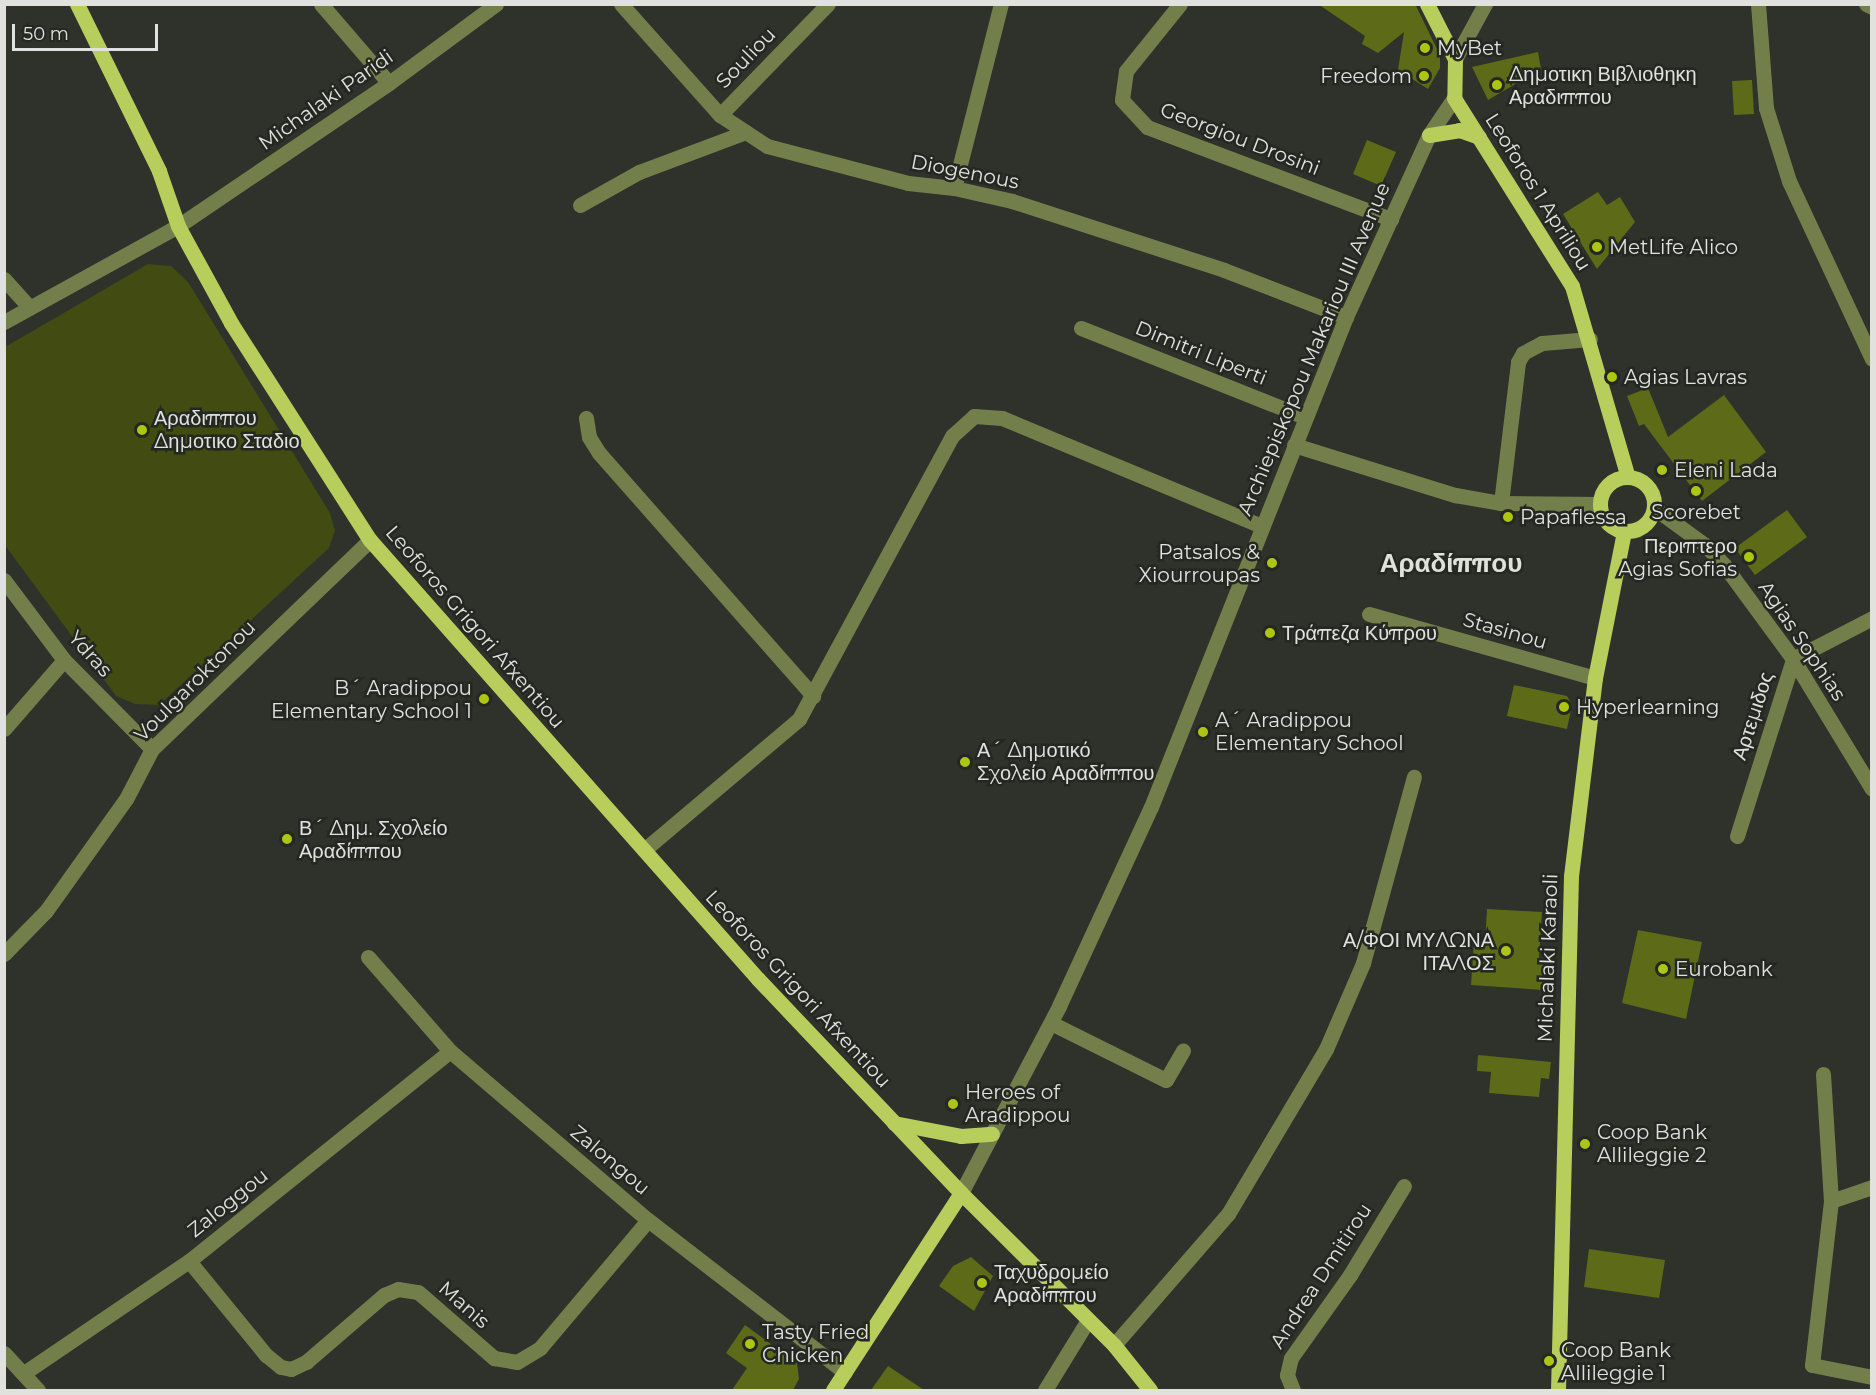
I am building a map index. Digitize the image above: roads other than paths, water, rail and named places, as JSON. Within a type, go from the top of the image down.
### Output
[{"type":"main road","name":"Leoforos Grigori Afxentiou","points":[[77,4],[159,171],[178,226],[231,323],[370,540],[758,979],[961,1193],[1114,1345],[1150,1390]]},
{"type":"main road","points":[[1426,4],[1455,59],[1454,98]]},
{"type":"main road","name":"Leoforos 1 Apriliou","points":[[1454,98],[1557,257],[1572,286],[1590,339],[1628,477]]},
{"type":"main road","points":[[1429,135],[1459,130],[1479,137]]},
{"type":"main road","points":[[1628,477],[1645,484],[1654,508],[1640,528],[1624,531],[1604,519],[1600,504],[1612,482],[1628,477]]},
{"type":"main road","name":"Michalaki Karaoli","points":[[1558,1390],[1571,876],[1595,678],[1624,531]]},
{"type":"main road","points":[[894,1123],[961,1136],[992,1134]]},
{"type":"main road","name":"Archiepiskopou Makariou III Avenue","points":[[833,1390],[961,1193]]},
{"type":"street","points":[[321,4],[389,83]]},
{"type":"street","name":"Michalaki Paridi","points":[[4,322],[178,226],[389,83],[496,4]]},
{"type":"street","name":"Diogenous","points":[[621,4],[720,115],[767,146],[908,183],[954,188],[1012,201],[1212,266],[1346,317]]},
{"type":"street","name":"Souliou","points":[[720,115],[828,4]]},
{"type":"street","points":[[954,188],[1001,4]]},
{"type":"street","name":"Georgiou Drosini","points":[[1180,4],[1126,71],[1122,100],[1147,127],[1391,219]]},
{"type":"street","points":[[1455,59],[1485,4]]},
{"type":"street","points":[[1758,4],[1766,108],[1789,181],[1872,359]]},
{"type":"street","points":[[1866,4],[1872,7]]},
{"type":"street","name":"Archiepiskopou Makariou III Avenue","points":[[961,1193],[1051,1023],[1151,807],[1346,317],[1429,135],[1454,98]]},
{"type":"street","points":[[580,205],[639,172],[746,132]]},
{"type":"street","points":[[4,279],[29,307]]},
{"type":"street","name":"Dimitri Liperti","points":[[1081,328],[1305,417]]},
{"type":"street","points":[[1501,503],[1518,362],[1523,353],[1542,343],[1590,339]]},
{"type":"street","points":[[644,850],[800,719],[952,436],[974,417],[987,414],[1002,418],[1262,526]]},
{"type":"street","points":[[586,418],[589,437],[599,453],[813,696]]},
{"type":"street","points":[[1294,445],[1421,487],[1501,503],[1600,504]]},
{"type":"street","name":"Agias Sophias","points":[[1654,508],[1705,545],[1724,565],[1793,659],[1872,789]]},
{"type":"street","name":"Voulgaroktonou","points":[[4,954],[46,911],[126,799],[152,749],[370,540]]},
{"type":"street","name":"Ydras","points":[[4,580],[64,660],[152,749]]},
{"type":"street","name":"Stasinou","points":[[1369,614],[1595,678]]},
{"type":"street","name":"Αρτεμιδος","points":[[1737,836],[1793,659],[1872,618]]},
{"type":"street","points":[[4,729],[64,660]]},
{"type":"street","points":[[1114,1345],[1228,1214],[1326,1049],[1363,963],[1414,777]]},
{"type":"street","name":"Zalongou","points":[[368,957],[450,1051],[648,1220],[845,1372]]},
{"type":"street","points":[[1051,1023],[1166,1080],[1183,1050]]},
{"type":"street","name":"Zaloggou","points":[[24,1373],[189,1261],[450,1051]]},
{"type":"street","points":[[1822,1074],[1831,1201],[1812,1365],[1872,1377]]},
{"type":"street","name":"Andrea Dmitirou","points":[[1293,1390],[1287,1375],[1291,1358],[1350,1275],[1404,1186]]},
{"type":"street","points":[[1831,1201],[1872,1187]]},
{"type":"street","name":"Manis","points":[[189,1261],[266,1355],[281,1366],[291,1369],[306,1362],[384,1295],[398,1289],[418,1292],[494,1358],[517,1362],[540,1348],[648,1220]]},
{"type":"street","points":[[1045,1390],[1088,1320]]},
{"type":"street","points":[[4,1353],[38,1390]]},
{"type":"place","name":"MyBet","points":[[1425,48]]},
{"type":"place","name":"Freedom","points":[[1424,76]]},
{"type":"place","name":"Δημοτικη Βιβλιοθηκη Αραδιππου","points":[[1497,85]]},
{"type":"place","name":"MetLife Alico","points":[[1597,247]]},
{"type":"place","name":"Agias Lavras","points":[[1612,377]]},
{"type":"place","name":"Αραδιππου Δημοτικο Σταδιο","points":[[142,430]]},
{"type":"place","name":"Eleni Lada","points":[[1662,470]]},
{"type":"place","name":"Scorebet","points":[[1696,491]]},
{"type":"place","name":"Papaflessa","points":[[1508,517]]},
{"type":"place","name":"Περιπτερο Agias Sofias","points":[[1749,557]]},
{"type":"place","name":"Patsalos & Xiourroupas","points":[[1272,563]]},
{"type":"place","name":"Τράπεζα Κύπρου","points":[[1270,633]]},
{"type":"place","name":"B´ Aradippou Elementary School 1","points":[[484,699]]},
{"type":"place","name":"Hyperlearning","points":[[1564,707]]},
{"type":"place","name":"A´ Aradippou Elementary School","points":[[1203,732]]},
{"type":"place","name":"Α´ Δημοτικό Σχολείο Αραδίππου","points":[[965,762]]},
{"type":"place","name":"Β´ Δημ. Σχολείο Αραδίππου","points":[[287,839]]},
{"type":"place","name":"Α/ΦΟΙ ΜΥΛΩΝΑ ΙΤΑΛΟΣ","points":[[1506,951]]},
{"type":"place","name":"Eurobank","points":[[1663,969]]},
{"type":"place","name":"Heroes of Aradippou","points":[[953,1104]]},
{"type":"place","name":"Coop Bank Allileggie 2","points":[[1585,1144]]},
{"type":"place","name":"Ταχυδρομείο Αραδίππου","points":[[982,1283]]},
{"type":"place","name":"Tasty Fried Chicken","points":[[750,1344]]},
{"type":"place","name":"Coop Bank Allileggie 1","points":[[1549,1361]]},
{"type":"district","name":"Αραδίππου","points":[[1451,564]]}]
